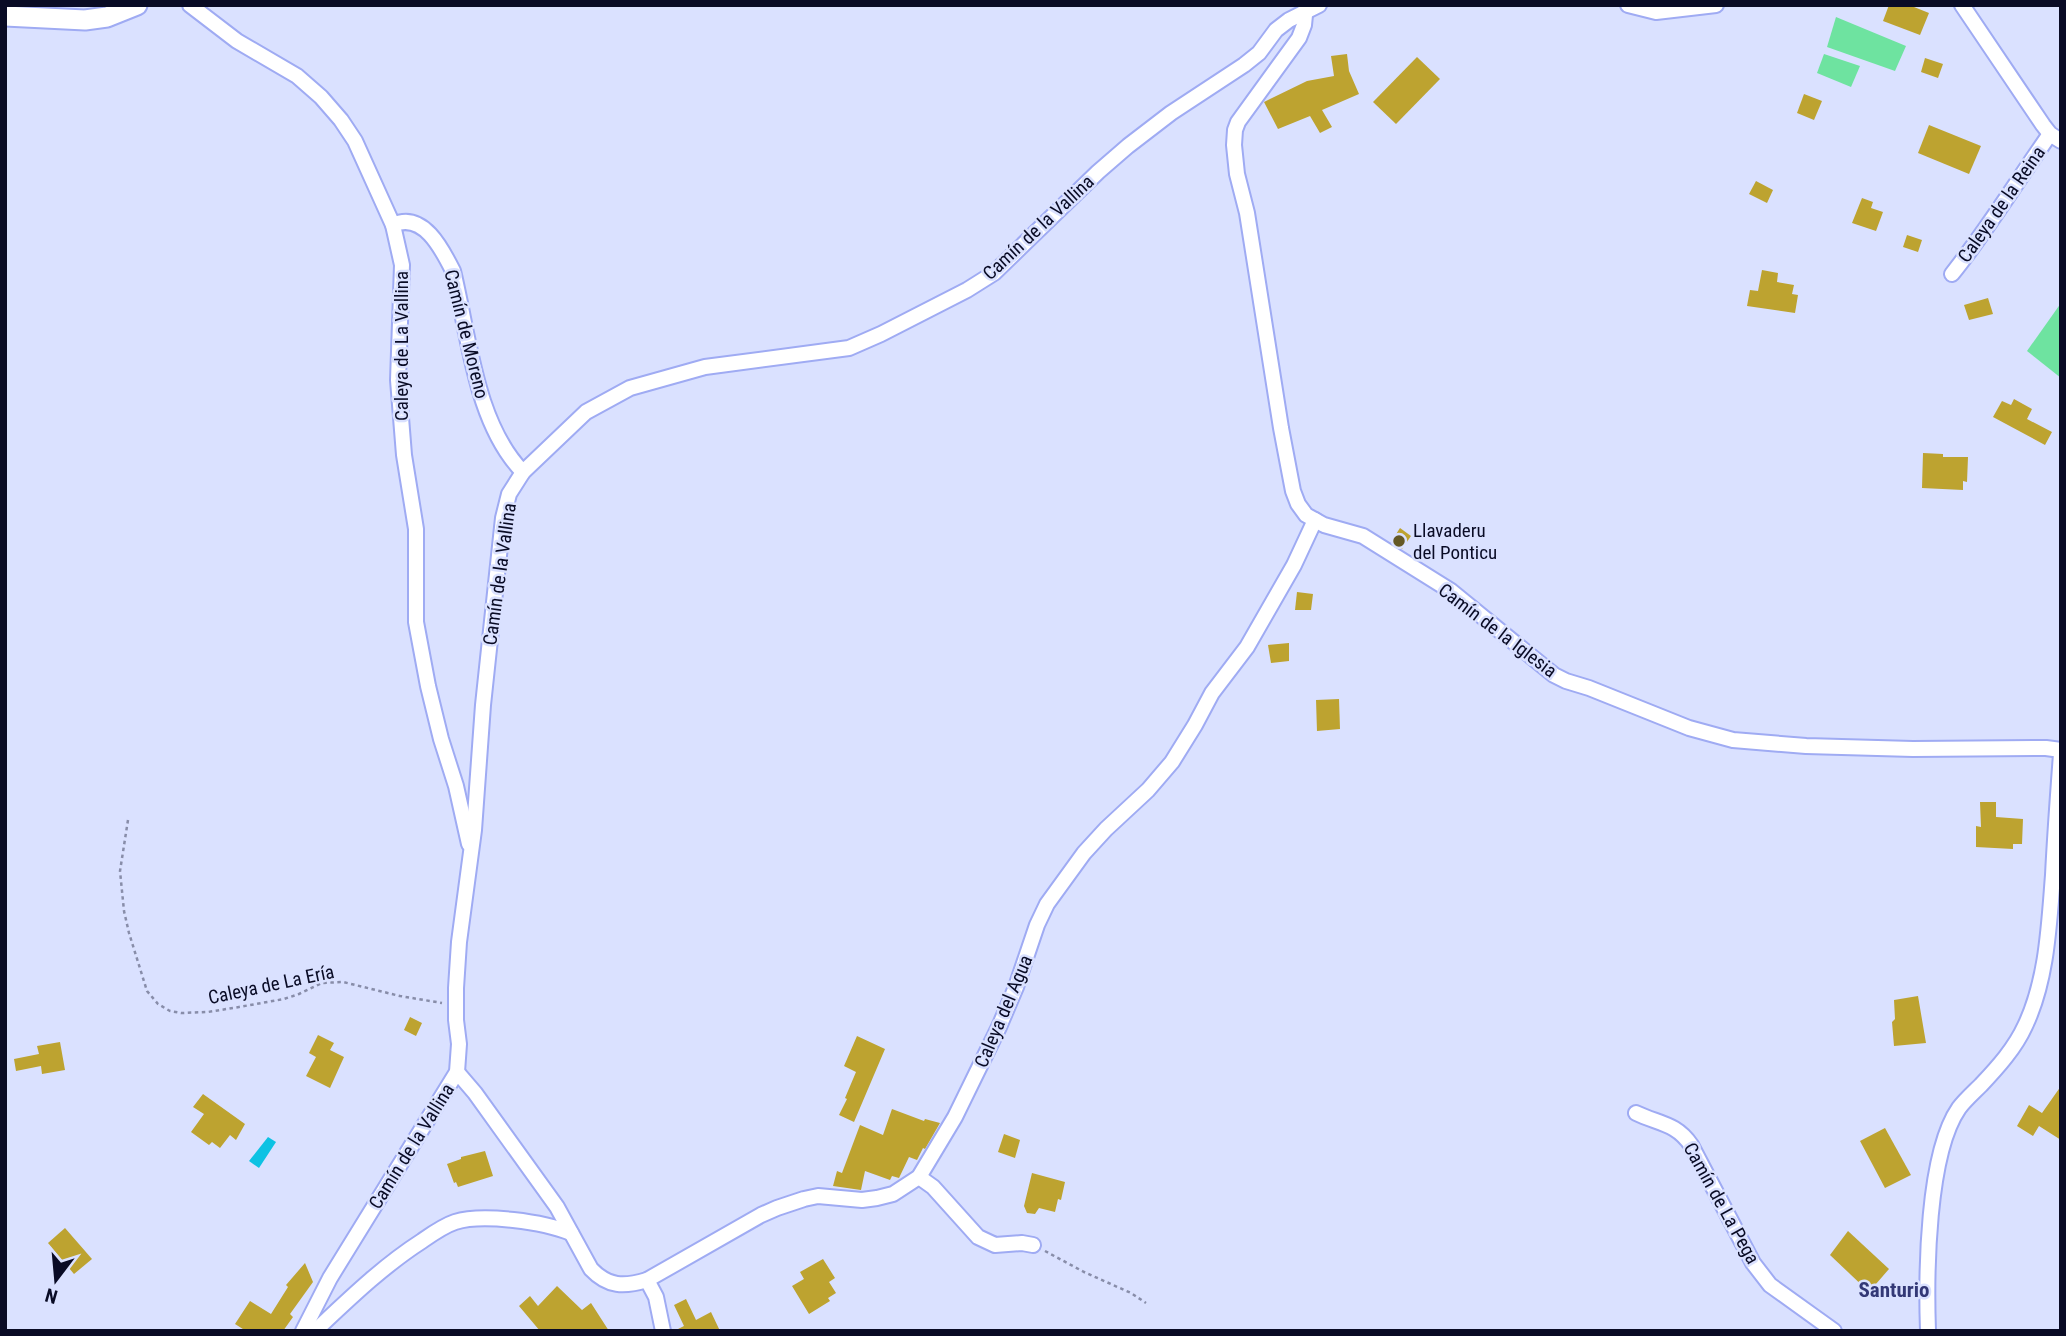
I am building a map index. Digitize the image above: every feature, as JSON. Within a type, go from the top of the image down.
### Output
[{"type":"street","points":[[5,16],[85,20],[107,17],[137,5]]},
{"type":"street","name":"Caleya de La Vallina","points":[[190,5],[237,41],[297,76],[321,97],[355,141],[393,225],[401,265],[402,291],[397,358],[404,455],[416,529],[416,622],[428,686],[471,852]]},
{"type":"street","name":"Camín de la Vallina","points":[[303,1331],[330,1278],[457,1072],[459,942],[471,852],[503,518],[509,494],[523,472],[586,412],[629,388],[705,367],[849,348],[967,290],[994,273],[1128,146],[1171,113],[1259,54],[1276,30],[1289,20],[1306,8],[1319,5]]},
{"type":"street","points":[[1628,5],[1656,12],[1716,5]]},
{"type":"street","points":[[1962,5],[2056,138]]},
{"type":"street","points":[[1306,8],[1299,37],[1238,122],[1234,145],[1293,491],[1298,505],[1306,515],[1315,520]]},
{"type":"street","name":"Caleya de la Reina","points":[[1952,274],[2056,138]]},
{"type":"street","name":"Camín de Moreno","points":[[393,225],[400,221],[409,221],[420,226],[431,234],[444,253],[453,271],[483,400],[503,446],[523,472]]},
{"type":"street","name":"Camín de la Iglesia","points":[[1315,520],[1363,536],[1451,591],[1555,675],[1689,728],[1733,740],[1806,746],[1913,749],[2046,748],[2061,752]]},
{"type":"street","name":"Caleya del Agua","points":[[457,1072],[557,1207],[590,1269],[608,1282],[629,1286],[647,1280],[761,1215],[804,1199],[818,1196],[862,1199],[893,1194],[919,1177],[955,1117],[1016,988],[1037,925],[1047,904],[1106,828],[1148,790],[1172,762],[1212,694],[1247,647],[1294,565],[1315,520]]},
{"type":"street","points":[[1928,1331],[1929,1236],[1938,1169],[1947,1131],[1960,1107],[2005,1059],[2025,1026],[2037,991],[2049,932],[2061,752]]},
{"type":"street","name":"Camín de La Pega","points":[[1636,1113],[1649,1120],[1672,1126],[1683,1133],[1692,1145],[1753,1263],[1770,1285],[1835,1331]]},
{"type":"street","points":[[919,1177],[933,1187],[978,1237],[995,1245],[1032,1245]]},
{"type":"street","points":[[315,1331],[365,1284],[407,1251],[454,1223],[491,1219],[554,1226],[571,1233]]},
{"type":"street","points":[[647,1280],[656,1297],[663,1331]]},
{"type":"path","name":"Caleya de La Ería","points":[[128,820],[120,871],[124,911],[147,990],[158,1003],[170,1011],[208,1012],[239,1007],[284,999],[322,983],[343,982],[400,996],[456,1004]]},
{"type":"path","points":[[1032,1245],[1131,1293],[1146,1303]]},
{"type":"green space","points":[[1836,17],[1906,46],[1895,71],[1827,47]]},
{"type":"green space","points":[[1824,54],[1860,66],[1851,87],[1817,73]]},
{"type":"green space","points":[[2061,303],[2061,378],[2027,351]]},
{"type":"water","points":[[268,1137],[276,1142],[259,1168],[249,1161]]},
{"type":"building","points":[[1889,5],[1909,5],[1929,13],[1920,35],[1883,21]]},
{"type":"building","points":[[1347,54],[1349,71],[1359,94],[1322,110],[1332,127],[1320,133],[1310,116],[1278,129],[1264,102],[1307,81],[1334,76],[1331,56]]},
{"type":"building","points":[[1417,57],[1440,79],[1396,124],[1373,102]]},
{"type":"building","points":[[1925,58],[1943,64],[1938,78],[1921,72]]},
{"type":"building","points":[[1804,94],[1822,101],[1814,120],[1797,113]]},
{"type":"building","points":[[1929,125],[1981,146],[1969,174],[1918,153]]},
{"type":"building","points":[[1756,181],[1773,190],[1767,203],[1749,194]]},
{"type":"building","points":[[1862,198],[1873,202],[1871,208],[1883,212],[1876,231],[1852,223]]},
{"type":"building","points":[[1907,235],[1922,240],[1918,252],[1903,247]]},
{"type":"building","points":[[1762,270],[1778,273],[1777,282],[1794,285],[1792,294],[1798,295],[1795,313],[1747,306],[1750,290],[1758,291]]},
{"type":"building","points":[[1988,298],[1993,314],[1969,320],[1964,305]]},
{"type":"building","points":[[2014,399],[2032,409],[2027,419],[2052,432],[2045,445],[1993,417],[2002,401],[2011,405]]},
{"type":"building","points":[[1923,453],[1943,454],[1943,457],[1968,457],[1967,482],[1963,481],[1963,490],[1922,488]]},
{"type":"building","name":"Llavaderu del Ponticu","points":[[1400,528],[1411,536],[1402,549],[1391,542]]},
{"type":"building","points":[[1297,592],[1313,594],[1311,610],[1295,610]]},
{"type":"building","points":[[1289,643],[1289,661],[1271,663],[1268,645]]},
{"type":"building","points":[[1339,699],[1340,729],[1317,731],[1316,700]]},
{"type":"building","points":[[1980,802],[1996,802],[1996,817],[2023,819],[2022,844],[2013,844],[2013,849],[1976,847],[1976,826],[1981,827]]},
{"type":"building","points":[[1918,996],[1926,1043],[1894,1046],[1894,1000]]},
{"type":"building","points":[[410,1017],[422,1023],[416,1036],[404,1030]]},
{"type":"building","points":[[318,1035],[334,1043],[330,1050],[344,1057],[330,1088],[306,1076],[316,1057],[309,1053]]},
{"type":"building","points":[[857,1036],[885,1049],[854,1122],[839,1115],[856,1072],[844,1066]]},
{"type":"building","points":[[60,1042],[65,1070],[42,1074],[41,1066],[16,1071],[14,1059],[39,1054],[37,1046]]},
{"type":"building","points":[[2061,1086],[2061,1140],[2039,1126],[2033,1136],[2017,1126],[2029,1105],[2042,1113]]},
{"type":"building","points":[[203,1094],[245,1124],[236,1140],[230,1135],[220,1148],[212,1142],[209,1145],[191,1132],[204,1114],[193,1107]]},
{"type":"building","points":[[892,1109],[924,1121],[925,1119],[940,1123],[917,1160],[909,1157],[899,1178],[892,1176],[890,1180],[865,1171],[861,1190],[833,1186],[837,1171],[842,1173],[860,1125],[883,1135]]},
{"type":"building","points":[[1885,1128],[1911,1175],[1885,1188],[1860,1141]]},
{"type":"building","points":[[1004,1134],[1020,1140],[1015,1158],[998,1152]]},
{"type":"building","points":[[485,1151],[493,1176],[458,1187],[447,1164]]},
{"type":"building","points":[[1032,1173],[1065,1182],[1055,1212],[1039,1208],[1035,1214],[1027,1213],[1024,1206]]},
{"type":"building","points":[[65,1228],[92,1259],[74,1274],[48,1243]]},
{"type":"building","points":[[1848,1231],[1889,1269],[1869,1292],[1830,1255]]},
{"type":"building","points":[[823,1259],[835,1278],[829,1282],[836,1293],[828,1298],[830,1301],[809,1314],[792,1286],[804,1279],[800,1272]]},
{"type":"building","points":[[305,1263],[313,1282],[290,1314],[293,1317],[283,1331],[246,1331],[235,1324],[250,1301],[271,1314],[288,1287],[286,1285]]},
{"type":"building","points":[[557,1286],[582,1310],[591,1303],[609,1331],[540,1331],[519,1306],[530,1296],[538,1306]]},
{"type":"building","points":[[686,1299],[696,1320],[711,1312],[720,1331],[674,1331],[684,1326],[674,1305]]},
{"type":"place","name":"Llavaderu del Ponticu","points":[[1399,541]]},
{"type":"district","name":"Santurio","points":[[1894,1290]]}]
